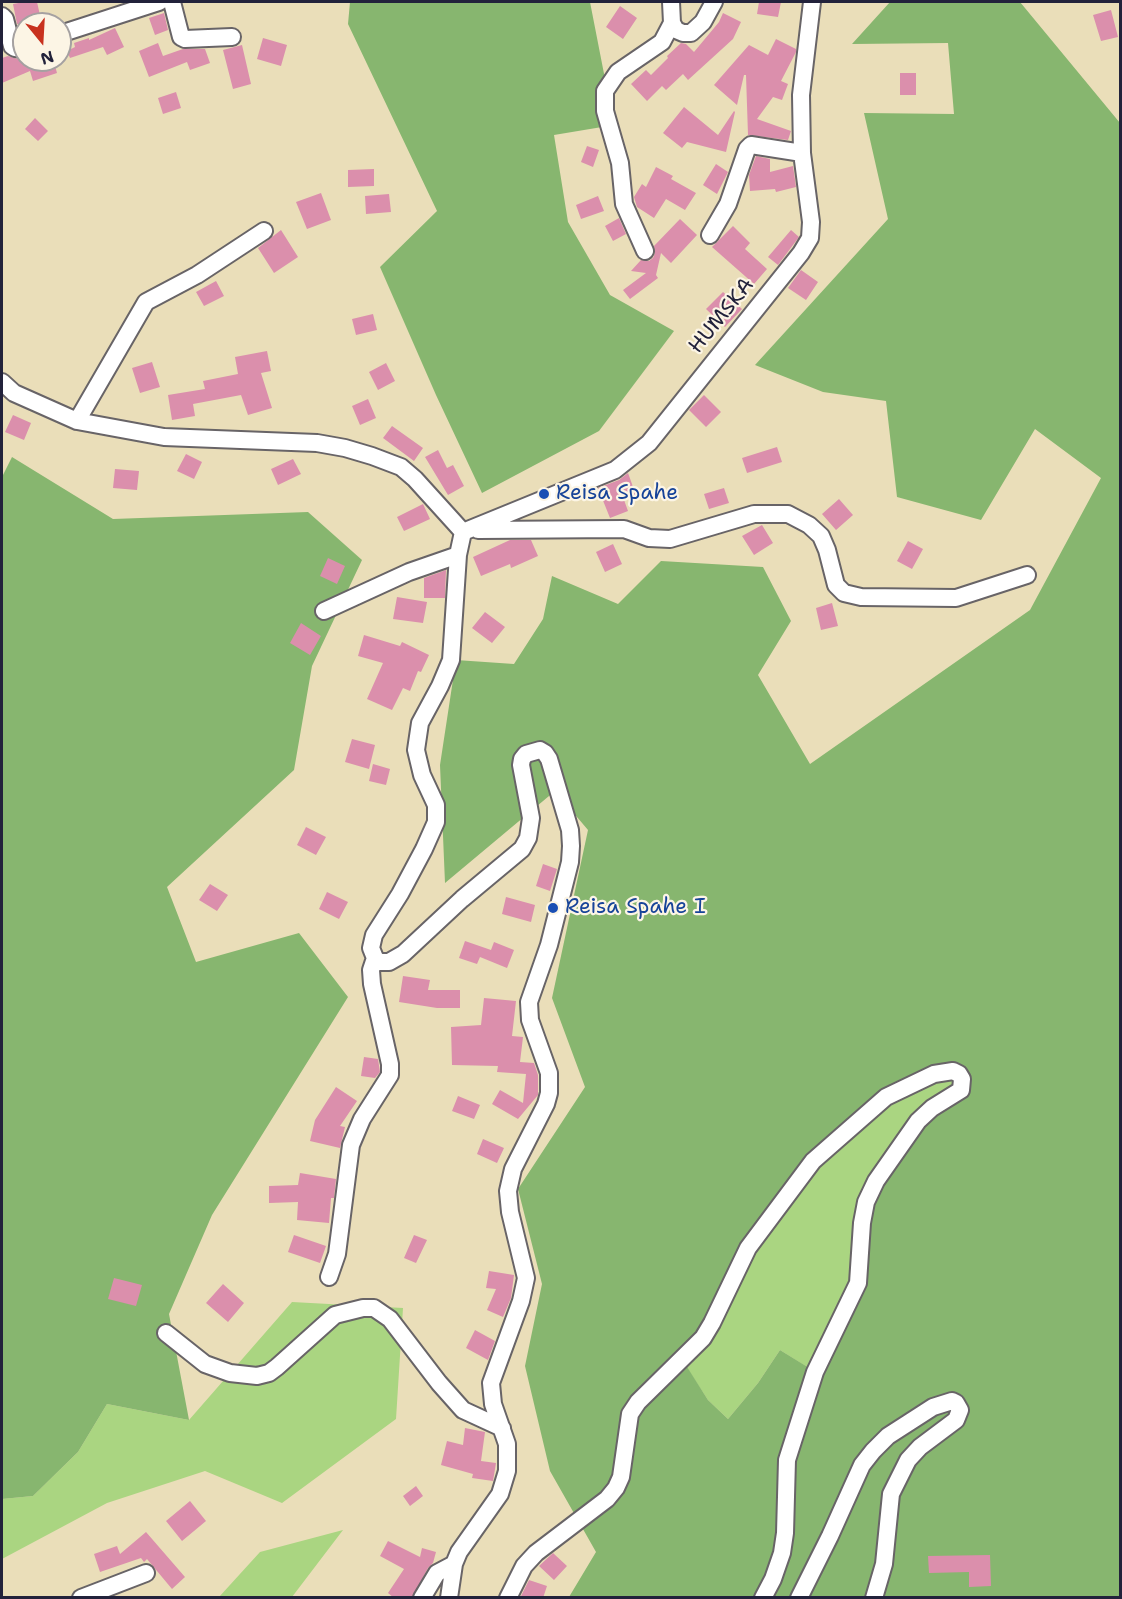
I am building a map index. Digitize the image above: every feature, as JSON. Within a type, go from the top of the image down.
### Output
[{"type":"street","points":[[72,30],[159,2]]},
{"type":"street","points":[[172,2],[181,37],[185,39],[232,37]]},
{"type":"street","points":[[671,2],[672,23],[676,30],[683,33],[691,33],[703,22],[714,2]]},
{"type":"street","name":"HUMSKA","points":[[465,531],[615,470],[649,443],[801,253],[810,238],[811,222],[802,153],[801,95],[812,2]]},
{"type":"street","points":[[2,16],[5,19],[12,46]]},
{"type":"street","points":[[645,251],[624,204],[620,163],[605,111],[605,91],[618,72],[662,42],[672,23]]},
{"type":"street","points":[[710,235],[728,204],[747,148],[751,145],[802,153]]},
{"type":"street","points":[[77,421],[146,302],[196,275],[264,231]]},
{"type":"street","points":[[2,382],[14,393],[77,421],[164,437],[273,440],[317,443],[345,448],[401,467],[465,531],[624,528],[649,538],[670,539],[754,514],[788,514],[809,525],[821,536],[836,585],[844,592],[861,597],[956,598],[1027,575]]},
{"type":"street","points":[[449,1598],[454,1564],[465,1541],[482,1520],[505,1483],[508,1458],[493,1404],[491,1383],[521,1301],[526,1278],[510,1212],[509,1181],[546,1104],[550,1084],[546,1062],[530,1020],[529,1002],[549,945],[570,862],[571,846],[567,820],[549,759],[540,750],[526,753],[522,759],[522,771],[531,818],[528,838],[522,849],[462,899],[403,954],[389,962],[379,962],[375,958],[371,948],[375,934],[410,876],[436,822],[435,805],[422,775],[416,750],[420,723],[440,686],[450,660],[458,555],[465,531]]},
{"type":"street","points":[[324,611],[410,572],[458,555]]},
{"type":"street","points":[[329,1277],[337,1254],[351,1145],[362,1119],[390,1075],[390,1064],[372,984],[371,969],[375,958]]},
{"type":"street","points":[[508,1598],[524,1566],[536,1553],[607,1499],[616,1488],[621,1477],[630,1414],[638,1402],[703,1338],[748,1248],[813,1161],[886,1097],[934,1074],[953,1071],[962,1079],[961,1090],[932,1108],[918,1121],[876,1182],[866,1202],[862,1223],[858,1283],[815,1372],[787,1460],[785,1533],[782,1553],[773,1579],[763,1598]]},
{"type":"street","points":[[166,1333],[205,1364],[230,1372],[257,1376],[277,1367],[335,1315],[363,1308],[375,1308],[390,1320],[463,1410],[501,1428]]},
{"type":"street","points":[[799,1598],[862,1465],[888,1436],[933,1407],[952,1401],[960,1410],[956,1420],[920,1447],[908,1460],[891,1494],[884,1564],[874,1598]]},
{"type":"street","points":[[422,1598],[437,1573],[454,1564]]},
{"type":"street","points":[[81,1598],[146,1573]]},
{"type":"green space","points":[[350,2],[590,2],[614,125],[554,135],[568,222],[610,295],[674,331],[599,431],[482,493],[380,267],[437,211],[348,24]]},
{"type":"green space","points":[[890,2],[1020,2],[1120,123],[1120,1597],[569,1597],[596,1552],[550,1471],[525,1366],[542,1284],[518,1189],[585,1087],[552,998],[588,830],[555,791],[445,883],[440,765],[456,660],[514,664],[543,619],[552,576],[618,604],[661,561],[763,567],[791,621],[758,675],[810,764],[1030,610],[1101,478],[1035,429],[981,520],[897,497],[886,401],[823,392],[755,365],[888,219],[864,113],[954,114],[948,43],[852,44]],"holes":[[[959,1074],[958,1094],[918,1121],[862,1223],[854,1293],[814,1371],[780,1350],[758,1383],[728,1419],[708,1400],[682,1359],[813,1161],[903,1088]]]},
{"type":"green space","points":[[12,457],[113,519],[308,512],[362,560],[312,666],[294,770],[167,887],[196,962],[299,933],[348,997],[212,1215],[169,1314],[189,1420],[107,1404],[78,1452],[33,1496],[2,1499],[2,477]]},
{"type":"green space","points":[[934,1074],[962,1079],[860,1270],[815,1372],[780,1350],[758,1383],[728,1419],[708,1400],[681,1359],[748,1248],[813,1161],[871,1109]]},
{"type":"green space","points":[[292,1302],[403,1308],[396,1419],[282,1503],[205,1471],[107,1503],[2,1559],[2,1499],[33,1496],[78,1452],[107,1404],[189,1420]]},
{"type":"green space","points":[[343,1530],[292,1597],[219,1597],[260,1552]]},
{"type":"building","points":[[37,2],[39,12],[15,12],[13,4]]},
{"type":"building","points":[[759,2],[781,2],[778,17],[757,14]]},
{"type":"building","points":[[620,6],[637,18],[623,39],[606,27]]},
{"type":"building","points":[[1111,10],[1118,37],[1101,41],[1093,15]]},
{"type":"building","points":[[164,13],[168,30],[155,35],[149,18]]},
{"type":"building","points":[[723,13],[741,22],[733,39],[688,80],[683,74],[666,90],[662,86],[647,101],[631,84],[646,70],[651,75],[681,43],[686,44],[694,52],[719,22]]},
{"type":"building","points":[[115,28],[124,47],[107,55],[103,47],[72,57],[74,43],[89,38],[89,40]]},
{"type":"building","points":[[263,38],[287,45],[281,66],[257,59]]},
{"type":"building","points":[[776,39],[796,49],[796,52],[781,81],[788,84],[782,100],[773,97],[757,119],[791,131],[788,140],[748,135],[746,75],[744,75],[737,105],[714,85],[749,45],[768,55]]},
{"type":"building","points":[[158,43],[163,56],[183,49],[205,49],[210,63],[190,70],[187,62],[149,77],[139,51]]},
{"type":"building","points":[[242,45],[251,84],[233,89],[223,50]]},
{"type":"building","points":[[12,57],[12,72],[28,72],[2,83],[2,58]]},
{"type":"building","points":[[30,72],[57,72],[57,73],[33,81]]},
{"type":"building","points":[[900,73],[916,73],[916,95],[900,95]]},
{"type":"building","points":[[176,92],[181,108],[163,114],[158,98]]},
{"type":"building","points":[[684,107],[718,135],[735,112],[726,152],[687,142],[682,148],[663,133]]},
{"type":"building","points":[[35,118],[48,131],[38,141],[25,129]]},
{"type":"building","points":[[587,146],[599,150],[593,167],[581,162]]},
{"type":"building","points":[[756,156],[770,159],[770,172],[793,166],[796,187],[776,192],[775,189],[750,191],[749,175]]},
{"type":"building","points":[[716,164],[728,172],[717,194],[703,185]]},
{"type":"building","points":[[656,167],[673,176],[671,179],[696,193],[685,210],[666,199],[654,218],[637,207],[634,197],[642,184],[646,187]]},
{"type":"building","points":[[374,169],[374,186],[348,187],[348,170]]},
{"type":"building","points":[[321,193],[331,220],[307,229],[296,202]]},
{"type":"building","points":[[389,194],[391,212],[366,214],[365,196]]},
{"type":"building","points":[[598,196],[604,211],[581,219],[576,205]]},
{"type":"building","points":[[619,218],[626,234],[613,241],[605,226]]},
{"type":"building","points":[[680,219],[697,235],[671,263],[661,253],[656,275],[658,278],[630,299],[623,290],[646,273],[631,271],[641,260],[649,261],[653,258],[654,246]]},
{"type":"building","points":[[733,226],[750,243],[745,249],[767,269],[754,284],[712,247]]},
{"type":"building","points":[[281,230],[298,257],[274,273],[258,248]]},
{"type":"building","points":[[791,230],[799,237],[778,265],[768,257]]},
{"type":"building","points":[[801,270],[818,282],[806,300],[788,288]]},
{"type":"building","points":[[216,281],[224,296],[204,306],[196,292]]},
{"type":"building","points":[[723,292],[742,309],[725,327],[706,309]]},
{"type":"building","points":[[373,314],[377,330],[356,335],[352,319]]},
{"type":"building","points":[[267,351],[271,371],[261,373],[272,408],[248,415],[241,395],[193,404],[195,416],[172,420],[168,395],[205,389],[203,381],[238,374],[235,357]]},
{"type":"building","points":[[152,362],[160,387],[140,393],[132,368]]},
{"type":"building","points":[[386,363],[395,381],[378,390],[369,372]]},
{"type":"building","points":[[704,395],[721,412],[706,427],[689,410]]},
{"type":"building","points":[[368,399],[376,418],[360,425],[352,406]]},
{"type":"building","points":[[13,415],[31,423],[24,440],[5,432]]},
{"type":"building","points":[[392,426],[423,448],[414,461],[383,438]]},
{"type":"building","points":[[777,447],[782,462],[747,473],[742,458]]},
{"type":"building","points":[[438,450],[447,468],[453,465],[464,486],[448,495],[425,457]]},
{"type":"building","points":[[186,454],[202,462],[194,479],[177,471]]},
{"type":"building","points":[[293,459],[301,474],[278,485],[271,469]]},
{"type":"building","points":[[115,469],[139,471],[137,490],[113,488]]},
{"type":"building","points":[[628,473],[636,495],[624,500],[628,511],[610,518],[598,488],[619,480]]},
{"type":"building","points":[[724,488],[729,503],[709,509],[704,494]]},
{"type":"building","points":[[839,499],[853,515],[836,530],[822,514]]},
{"type":"building","points":[[423,504],[430,519],[404,531],[397,517]]},
{"type":"building","points":[[762,525],[773,543],[754,555],[742,536]]},
{"type":"building","points":[[510,540],[531,540],[538,556],[511,568],[510,564],[481,576],[473,557]]},
{"type":"building","points":[[908,541],[923,549],[912,569],[897,561]]},
{"type":"building","points":[[613,544],[622,564],[605,572],[596,552]]},
{"type":"building","points":[[328,558],[345,566],[337,584],[320,576]]},
{"type":"building","points":[[446,570],[445,598],[424,598],[424,578]]},
{"type":"building","points":[[397,597],[427,602],[423,623],[393,619]]},
{"type":"building","points":[[832,603],[838,626],[821,630],[816,608]]},
{"type":"building","points":[[485,612],[505,627],[492,643],[472,628]]},
{"type":"building","points":[[301,623],[321,636],[310,655],[290,643]]},
{"type":"building","points":[[364,635],[400,646],[402,642],[429,655],[421,672],[418,671],[410,691],[403,688],[392,710],[367,699],[383,663],[358,656]]},
{"type":"building","points":[[352,739],[375,745],[369,769],[345,762]]},
{"type":"building","points":[[373,764],[390,769],[386,785],[369,781]]},
{"type":"building","points":[[306,827],[326,837],[316,855],[297,845]]},
{"type":"building","points":[[543,864],[557,869],[550,891],[536,886]]},
{"type":"building","points":[[210,884],[228,895],[217,911],[199,900]]},
{"type":"building","points":[[327,892],[348,902],[339,919],[319,909]]},
{"type":"building","points":[[506,897],[535,905],[531,922],[502,914]]},
{"type":"building","points":[[465,941],[491,950],[494,942],[514,950],[507,968],[480,957],[477,964],[459,958]]},
{"type":"building","points":[[403,976],[430,980],[428,990],[460,990],[460,1008],[437,1008],[399,1002]]},
{"type":"building","points":[[484,998],[516,1001],[512,1036],[523,1037],[520,1062],[534,1063],[538,1075],[538,1095],[518,1119],[492,1104],[500,1090],[523,1103],[526,1074],[497,1072],[498,1066],[452,1065],[451,1027],[481,1025]]},
{"type":"building","points":[[364,1057],[378,1059],[380,1072],[375,1078],[361,1076]]},
{"type":"building","points":[[336,1087],[357,1101],[340,1126],[345,1127],[340,1148],[310,1141],[315,1120]]},
{"type":"building","points":[[458,1096],[480,1105],[474,1119],[452,1111]]},
{"type":"building","points":[[483,1139],[504,1148],[497,1163],[477,1154]]},
{"type":"building","points":[[300,1173],[336,1179],[334,1198],[331,1198],[329,1223],[297,1220],[298,1202],[269,1203],[269,1186],[298,1185]]},
{"type":"building","points":[[294,1235],[326,1246],[320,1263],[288,1252]]},
{"type":"building","points":[[414,1235],[427,1240],[416,1263],[404,1258]]},
{"type":"building","points":[[489,1271],[514,1275],[511,1298],[503,1317],[487,1310],[496,1289],[486,1288]]},
{"type":"building","points":[[114,1278],[142,1285],[136,1306],[108,1299]]},
{"type":"building","points":[[223,1284],[244,1303],[228,1322],[206,1303]]},
{"type":"building","points":[[475,1330],[495,1341],[488,1360],[466,1348]]},
{"type":"building","points":[[465,1428],[485,1432],[481,1461],[496,1463],[493,1481],[472,1478],[473,1474],[441,1465],[447,1441],[463,1445]]},
{"type":"building","points":[[416,1486],[423,1496],[410,1506],[403,1496]]},
{"type":"building","points":[[190,1501],[206,1521],[182,1541],[166,1521]]},
{"type":"building","points":[[146,1532],[185,1577],[172,1589],[147,1559],[144,1562],[141,1558],[100,1572],[94,1554],[117,1546],[120,1554]]},
{"type":"building","points":[[388,1541],[420,1557],[422,1548],[436,1552],[433,1563],[412,1598],[394,1598],[388,1593],[404,1569],[380,1556]]},
{"type":"building","points":[[553,1553],[567,1566],[554,1580],[539,1566]]},
{"type":"building","points":[[990,1555],[991,1586],[969,1587],[969,1572],[929,1573],[928,1556]]},
{"type":"building","points":[[529,1580],[547,1586],[543,1598],[520,1598]]},
{"type":"place","name":"Reisa Spahe","points":[[544,494]]},
{"type":"place","name":"Reisa Spahe I","points":[[553,908]]}]
